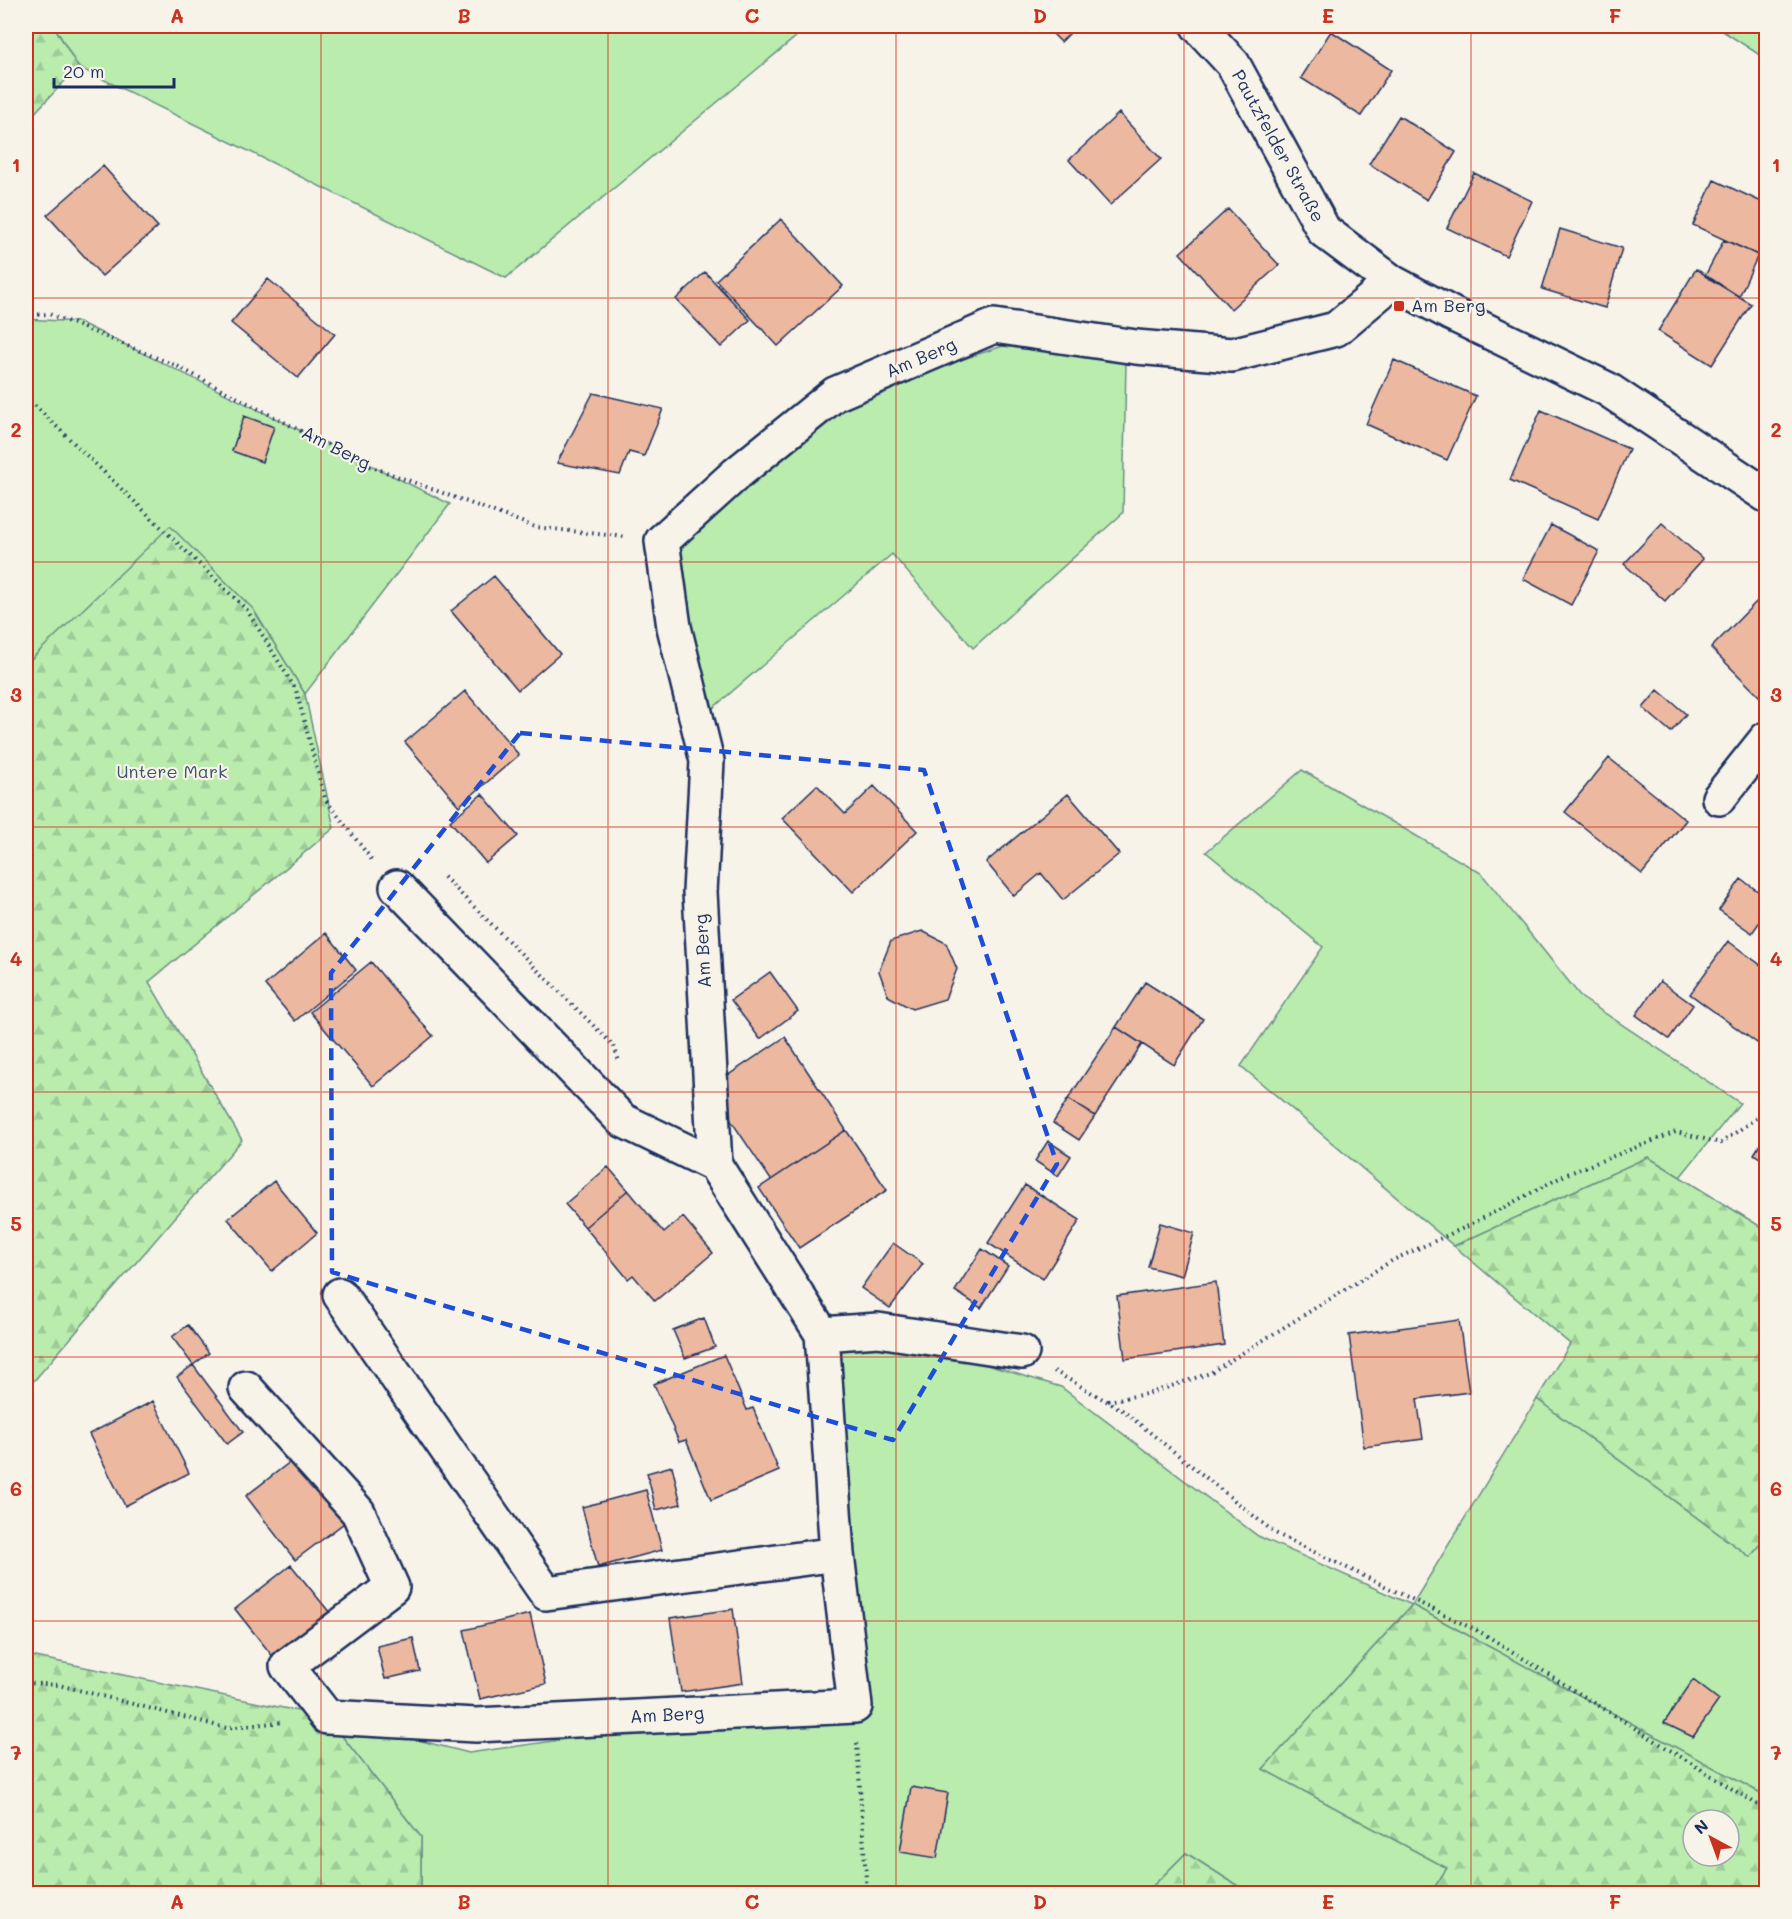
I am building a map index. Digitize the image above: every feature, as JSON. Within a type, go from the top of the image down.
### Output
[{"type":"street","name":"Pautzfelder Straße","points":[[1198,26],[1233,64],[1324,231],[1392,282],[1452,314],[1607,388],[1767,495]]},
{"type":"street","name":"Am Berg","points":[[327,1717],[476,1725],[855,1706],[837,1554],[822,1334],[715,1165],[700,891],[707,761],[674,627],[662,541],[736,474],[835,394],[994,326],[1136,347],[1232,355],[1336,328],[1392,282]]},
{"type":"street","points":[[1719,798],[1767,738]]},
{"type":"street","points":[[397,887],[622,1120],[715,1165]]},
{"type":"street","points":[[340,1295],[546,1593],[837,1554]]},
{"type":"street","points":[[822,1334],[878,1330],[1022,1352]]},
{"type":"street","points":[[246,1388],[358,1512],[392,1587],[287,1666],[327,1717]]},
{"type":"path","name":"Am Berg","points":[[26,315],[49,314],[177,366],[364,464],[535,527],[662,541]]},
{"type":"path","points":[[26,398],[247,610],[296,690],[326,799],[374,863],[397,887]]},
{"type":"path","points":[[1107,1401],[1151,1393],[1210,1373],[1393,1260],[1468,1226],[1567,1174],[1676,1132],[1721,1143],[1767,1110]]},
{"type":"path","points":[[1022,1352],[1122,1410],[1275,1533],[1484,1634],[1767,1810]]},
{"type":"path","points":[[26,1683],[59,1685],[226,1728],[327,1717]]},
{"type":"path","points":[[855,1706],[867,1893]]},
{"type":"highlighted area","points":[[520,733],[924,770],[1057,1164],[893,1440],[332,1272],[331,973]]},
{"type":"green space","points":[[26,26],[54,26],[78,67],[26,122]]},
{"type":"green space","points":[[54,26],[809,26],[506,278],[78,67]]},
{"type":"green space","points":[[1715,26],[1766,26],[1766,59]]},
{"type":"green space","points":[[26,319],[79,322],[450,504],[305,694],[253,609],[26,662]]},
{"type":"green space","points":[[1003,346],[1126,362],[1123,513],[973,648],[892,554],[713,708],[661,559],[838,400]]},
{"type":"green space","name":"Untere Mark","points":[[170,526],[253,609],[305,694],[334,828],[149,982],[242,1140],[26,1390],[26,662]]},
{"type":"green space","points":[[1302,770],[1481,873],[1582,998],[1740,1103],[1680,1177],[1648,1157],[1454,1246],[1241,1066],[1323,947],[1206,852]]},
{"type":"green space","points":[[1648,1157],[1766,1230],[1766,1538],[1750,1557],[1537,1399],[1570,1344],[1454,1246]]},
{"type":"green space","points":[[889,1336],[1061,1387],[1258,1536],[1412,1605],[1263,1769],[1447,1868],[1431,1893],[1249,1893],[1186,1853],[1146,1893],[421,1893],[421,1837],[327,1717],[469,1753],[838,1700],[832,1351]]},
{"type":"green space","points":[[1537,1399],[1750,1557],[1766,1538],[1766,1796],[1412,1605]]},
{"type":"green space","points":[[1412,1605],[1766,1796],[1766,1893],[1431,1893],[1447,1868],[1263,1769]]},
{"type":"green space","points":[[26,1655],[327,1717],[421,1837],[421,1893],[26,1893]]},
{"type":"green space","points":[[1186,1853],[1249,1893],[1146,1893]]},
{"type":"building","points":[[1045,26],[1077,26],[1061,42]]},
{"type":"building","points":[[1331,31],[1391,70],[1361,116],[1301,78]]},
{"type":"building","points":[[1119,113],[1161,159],[1110,205],[1069,160]]},
{"type":"building","points":[[1399,116],[1456,152],[1427,200],[1369,164]]},
{"type":"building","points":[[103,166],[158,227],[102,276],[47,215]]},
{"type":"building","points":[[1474,173],[1532,201],[1506,256],[1447,228]]},
{"type":"building","points":[[1714,180],[1766,204],[1766,259],[1693,225]]},
{"type":"building","points":[[1228,209],[1279,265],[1231,309],[1180,253]]},
{"type":"building","points":[[781,219],[843,286],[778,346],[716,280]]},
{"type":"building","points":[[1560,229],[1622,248],[1605,308],[1542,289]]},
{"type":"building","points":[[1724,240],[1758,255],[1739,297],[1705,276]]},
{"type":"building","points":[[1696,269],[1751,304],[1712,365],[1658,331]]},
{"type":"building","points":[[705,272],[750,320],[721,347],[676,299]]},
{"type":"building","points":[[268,279],[335,334],[298,378],[231,323]]},
{"type":"building","points":[[1394,360],[1476,396],[1447,460],[1366,424]]},
{"type":"building","points":[[593,393],[663,409],[644,456],[629,452],[620,475],[557,463]]},
{"type":"building","points":[[1541,410],[1629,449],[1598,519],[1510,480]]},
{"type":"building","points":[[244,416],[274,427],[262,462],[232,451]]},
{"type":"building","points":[[1662,523],[1703,559],[1665,601],[1624,564]]},
{"type":"building","points":[[1551,525],[1599,551],[1571,605],[1523,579]]},
{"type":"building","points":[[1766,562],[1766,574],[1761,567]]},
{"type":"building","points":[[494,576],[560,654],[518,690],[451,611]]},
{"type":"building","points":[[1765,593],[1766,693],[1761,698],[1711,648]]},
{"type":"building","points":[[1658,690],[1686,714],[1671,732],[1643,708]]},
{"type":"building","points":[[465,691],[519,755],[459,806],[405,742]]},
{"type":"building","points":[[1609,758],[1686,820],[1642,874],[1565,812]]},
{"type":"building","points":[[817,785],[845,814],[874,786],[917,831],[853,892],[782,818]]},
{"type":"building","points":[[482,794],[518,836],[486,863],[450,821]]},
{"type":"building","points":[[1068,794],[1119,854],[1063,900],[1041,873],[1014,896],[986,862]]},
{"type":"building","points":[[1741,879],[1766,897],[1766,913],[1752,933],[1719,910]]},
{"type":"building","points":[[922,931],[946,943],[957,969],[945,999],[912,1009],[888,996],[879,971],[891,941]]},
{"type":"building","points":[[326,933],[356,970],[295,1021],[265,985]]},
{"type":"building","points":[[1728,941],[1766,969],[1766,1030],[1757,1043],[1690,994]]},
{"type":"building","points":[[371,962],[433,1036],[373,1086],[310,1012]]},
{"type":"building","points":[[770,972],[798,1011],[760,1039],[731,1000]]},
{"type":"building","points":[[1660,981],[1693,1005],[1669,1039],[1636,1015]]},
{"type":"building","points":[[1145,982],[1203,1019],[1174,1065],[1116,1027]]},
{"type":"building","points":[[1116,1027],[1142,1044],[1095,1116],[1068,1099]]},
{"type":"building","points":[[785,1037],[846,1130],[771,1180],[709,1088]]},
{"type":"building","points":[[1068,1099],[1095,1116],[1079,1140],[1053,1123]]},
{"type":"building","points":[[846,1130],[887,1190],[799,1248],[759,1188]]},
{"type":"building","points":[[1766,1135],[1766,1162],[1754,1154]]},
{"type":"building","points":[[1048,1141],[1071,1156],[1058,1176],[1035,1161]]},
{"type":"building","points":[[608,1167],[628,1190],[585,1227],[565,1204]]},
{"type":"building","points":[[274,1181],[317,1233],[272,1271],[228,1219]]},
{"type":"building","points":[[1025,1185],[1080,1220],[1043,1279],[988,1243]]},
{"type":"building","points":[[628,1190],[664,1233],[683,1217],[713,1253],[655,1301],[633,1275],[628,1279],[585,1227]]},
{"type":"building","points":[[1160,1223],[1194,1233],[1182,1276],[1148,1267]]},
{"type":"building","points":[[893,1243],[923,1264],[890,1308],[861,1288]]},
{"type":"building","points":[[982,1249],[1008,1266],[981,1308],[955,1291]]},
{"type":"building","points":[[1216,1282],[1224,1345],[1125,1359],[1117,1296]]},
{"type":"building","points":[[704,1318],[715,1347],[685,1358],[673,1330]]},
{"type":"building","points":[[1459,1320],[1469,1392],[1417,1399],[1423,1439],[1364,1447],[1349,1335]]},
{"type":"building","points":[[188,1325],[209,1353],[193,1365],[172,1337]]},
{"type":"building","points":[[724,1355],[747,1410],[753,1408],[779,1471],[711,1500],[686,1440],[679,1442],[654,1384]]},
{"type":"building","points":[[193,1365],[243,1432],[227,1444],[177,1377]]},
{"type":"building","points":[[153,1401],[189,1473],[125,1506],[89,1434]]},
{"type":"building","points":[[295,1458],[344,1523],[295,1560],[246,1496]]},
{"type":"building","points":[[672,1466],[681,1504],[656,1510],[647,1473]]},
{"type":"building","points":[[646,1490],[662,1550],[598,1567],[582,1507]]},
{"type":"building","points":[[291,1565],[330,1613],[274,1658],[235,1609]]},
{"type":"building","points":[[733,1609],[743,1683],[681,1692],[670,1618]]},
{"type":"building","points":[[530,1614],[546,1684],[480,1699],[464,1630]]},
{"type":"building","points":[[413,1638],[420,1671],[385,1679],[377,1646]]},
{"type":"building","points":[[1693,1680],[1719,1700],[1693,1737],[1664,1723]]},
{"type":"building","points":[[911,1787],[948,1793],[937,1858],[900,1852]]},
{"type":"place","name":"Am Berg","points":[[1399,306]]}]
